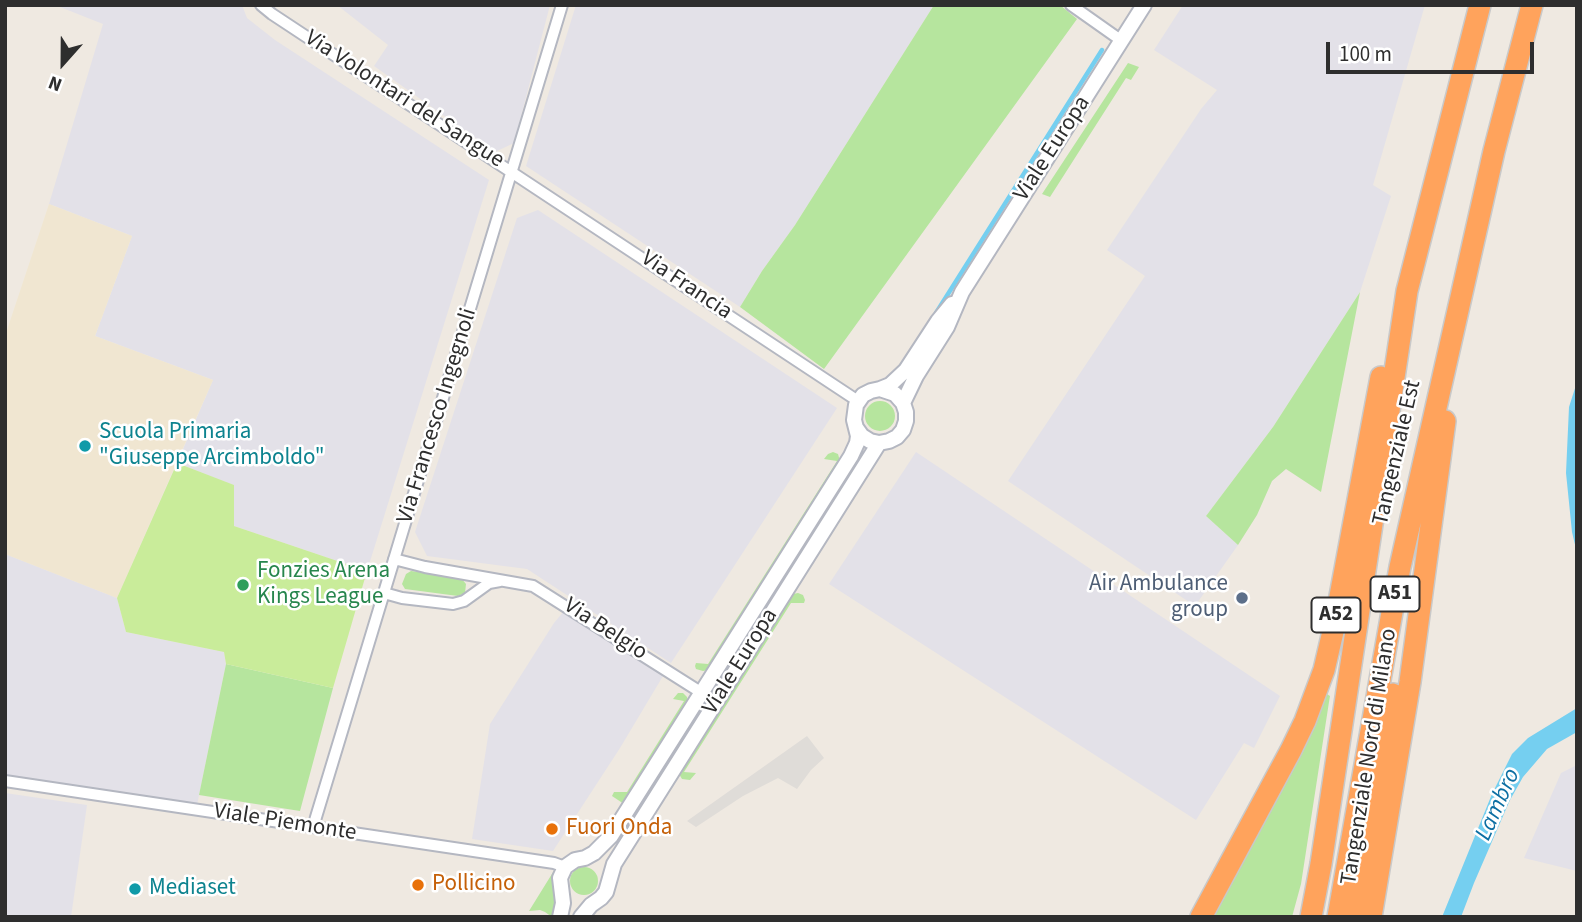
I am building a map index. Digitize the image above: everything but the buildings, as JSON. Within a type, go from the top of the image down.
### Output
[{"type":"highway","name":"Tangenziale Est","points":[[1311,917],[1326,837],[1407,291],[1480,5]]},
{"type":"highway","name":"Tangenziale Est","points":[[1338,917],[1400,567],[1494,151],[1532,5]]},
{"type":"highway","name":"Tangenziale Nord di Milano","points":[[1371,917],[1410,682],[1466,273]]},
{"type":"highway","name":"A52","points":[[1201,917],[1291,750],[1324,670],[1379,384],[1407,291]]},
{"type":"highway","points":[[1355,917],[1453,360]]},
{"type":"street","name":"Via Volontari del Sangue","points":[[261,5],[513,172]]},
{"type":"street","name":"Via Francesco Ingegnoli","points":[[313,827],[562,5]]},
{"type":"street","points":[[1071,5],[1122,41]]},
{"type":"street","name":"Viale Europa","points":[[565,867],[575,860],[585,858],[611,836],[852,456],[858,443],[853,414],[858,401],[871,391],[890,385],[906,370],[938,321],[962,292],[1144,5]]},
{"type":"street","name":"Via Francia","points":[[513,172],[858,401]]},
{"type":"street","name":"Viale Europa","points":[[581,917],[606,892],[614,864],[879,443],[897,437],[903,430],[906,412],[903,403],[916,376],[947,327],[962,292]]},
{"type":"street","points":[[880,389],[895,394],[903,403]]},
{"type":"street","points":[[857,429],[867,439],[879,443]]},
{"type":"street","name":"Via Belgio","points":[[394,559],[425,568],[533,586],[702,693]]},
{"type":"street","points":[[384,593],[402,598],[453,604],[464,601],[489,583],[503,581]]},
{"type":"street","name":"Viale Piemonte","points":[[5,781],[554,863],[565,867]]},
{"type":"street","points":[[585,858],[598,863],[606,873],[607,884]]},
{"type":"street","points":[[560,917],[560,878],[565,867]]},
{"type":"street","points":[[561,890],[570,902],[591,905]]},
{"type":"shaded area","points":[[55,5],[242,5],[247,18],[275,40],[489,180],[367,571],[234,526],[233,485],[177,463],[213,380],[95,336],[132,236],[49,204],[103,24]]},
{"type":"shaded area","points":[[337,5],[550,5],[514,143],[495,152],[374,66],[388,45]]},
{"type":"shaded area","points":[[576,5],[934,5],[740,307],[526,166]]},
{"type":"shaded area","points":[[1183,5],[1425,5],[1373,185],[1391,196],[1360,292],[1273,427],[1206,516],[1238,545],[1195,606],[1008,481],[1145,276],[1107,250],[1201,109],[1217,90],[1154,50]]},
{"type":"shaded area","points":[[49,204],[132,236],[95,336],[213,380],[117,598],[5,554],[5,336]]},
{"type":"shaded area","points":[[538,210],[837,408],[671,663],[527,569],[427,556],[415,532],[517,218]]},
{"type":"shaded area","points":[[916,452],[1280,696],[1254,748],[1244,743],[1196,820],[829,584]]},
{"type":"shaded area","points":[[5,554],[117,598],[126,632],[224,652],[226,664],[197,805],[5,776]]},
{"type":"shaded area","points":[[564,611],[663,676],[553,851],[472,839],[490,724]]},
{"type":"shaded area","points":[[807,736],[824,758],[797,789],[778,778],[743,796],[696,827],[687,821]]},
{"type":"shaded area","points":[[1577,765],[1577,871],[1524,858],[1561,773]]},
{"type":"shaded area","points":[[5,793],[87,805],[71,917],[5,917]]},
{"type":"green space","points":[[934,5],[1060,5],[1077,19],[824,369],[740,307]]},
{"type":"green space","points":[[1128,63],[1139,67],[1131,80],[1126,78],[1050,197],[1042,194]]},
{"type":"green space","points":[[1360,292],[1321,492],[1286,469],[1272,481],[1257,515],[1238,545],[1206,516],[1273,427]]},
{"type":"green space","points":[[880,401],[891,405],[895,416],[891,427],[880,431],[869,427],[865,416],[869,405]]},
{"type":"green space","points":[[859,450],[865,454],[638,811],[635,810]]},
{"type":"green space","points":[[833,452],[838,454],[840,461],[708,670],[696,669],[696,663],[708,664],[837,461],[824,459]]},
{"type":"green space","name":"Fonzies Arena Kings League","points":[[177,463],[234,485],[234,526],[367,571],[333,688],[226,664],[224,652],[126,632],[117,598]]},
{"type":"green space","points":[[411,571],[461,578],[466,584],[465,593],[458,596],[405,589],[402,584],[406,574]]},
{"type":"green space","points":[[793,594],[803,595],[804,603],[791,603],[684,772],[696,773],[690,780],[682,779],[679,774]]},
{"type":"green space","points":[[226,664],[333,688],[300,811],[199,795]]},
{"type":"green space","points":[[678,693],[687,697],[688,703],[624,804],[612,796],[614,792],[627,792],[684,701],[673,699]]},
{"type":"green space","points":[[1327,694],[1330,696],[1301,884],[1292,917],[1212,917],[1287,779]]},
{"type":"green space","points":[[584,867],[594,871],[598,881],[594,891],[584,895],[574,891],[570,881],[574,871]]},
{"type":"green space","points":[[555,869],[553,879],[558,898],[556,917],[540,910],[529,911]]},
{"type":"water","points":[[1577,382],[1577,553],[1566,473],[1569,407]]},
{"type":"water","name":"Lambro","points":[[1577,708],[1577,732],[1547,749],[1523,777],[1510,800],[1461,917],[1442,917],[1492,794],[1512,754],[1528,738]]},
{"type":"waterway","points":[[936,313],[1102,50]]},
{"type":"place","name":"Scuola Primaria \"Giuseppe Arcimboldo\"","points":[[85,446]]},
{"type":"place","name":"Fonzies Arena Kings League","points":[[243,585]]},
{"type":"place","name":"Air Ambulance group","points":[[1242,598]]},
{"type":"place","name":"Fuori Onda","points":[[552,829]]},
{"type":"place","name":"Pollicino","points":[[418,885]]},
{"type":"place","name":"Mediaset","points":[[135,889]]}]
